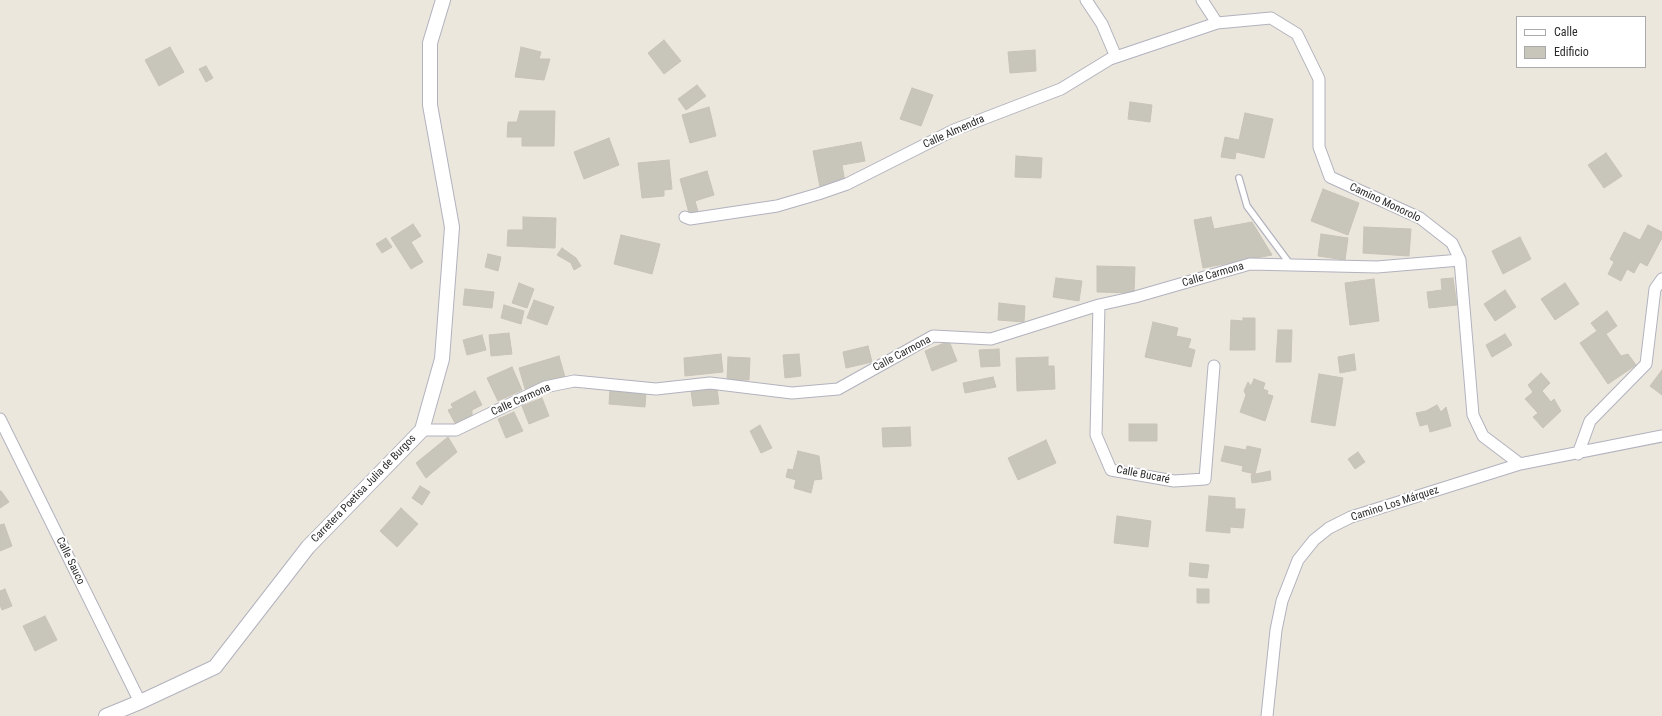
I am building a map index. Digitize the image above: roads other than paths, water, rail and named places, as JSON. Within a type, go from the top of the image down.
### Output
[{"type":"street","name":"Carretera Poetisa Julia de Burgos","points":[[106,716],[215,667],[308,547],[422,430],[442,358],[452,227],[430,105],[430,44],[443,0]]},
{"type":"street","points":[[1086,0],[1102,24],[1116,57]]},
{"type":"street","points":[[1202,0],[1217,23]]},
{"type":"street","name":"Camino Monorolo","points":[[1217,23],[1271,18],[1297,34],[1319,79],[1319,147],[1330,177],[1420,218],[1452,243],[1460,260],[1474,415],[1483,436],[1520,464]]},
{"type":"street","name":"Calle Almendra","points":[[685,217],[690,219],[777,206],[840,187],[954,130],[1060,89],[1116,57],[1217,23]]},
{"type":"street","name":"Calle Carmona","points":[[422,430],[456,430],[545,387],[574,381],[656,389],[710,383],[792,392],[838,388],[933,336],[991,339],[1099,305],[1135,297],[1250,264],[1377,267],[1460,260]]},
{"type":"street","points":[[1578,454],[1590,422],[1646,364],[1655,289],[1662,279]]},
{"type":"street","name":"Calle Bucaré","points":[[1099,305],[1096,435],[1111,470],[1174,482],[1205,479],[1214,366]]},
{"type":"street","name":"Calle Sauco","points":[[0,419],[140,702]]},
{"type":"street","name":"Camino Los Márquez","points":[[1267,716],[1276,630],[1282,601],[1298,560],[1314,540],[1329,528],[1351,516],[1520,464],[1578,454],[1662,436]]},
{"type":"lane","points":[[1239,178],[1247,206],[1290,265]]}]
